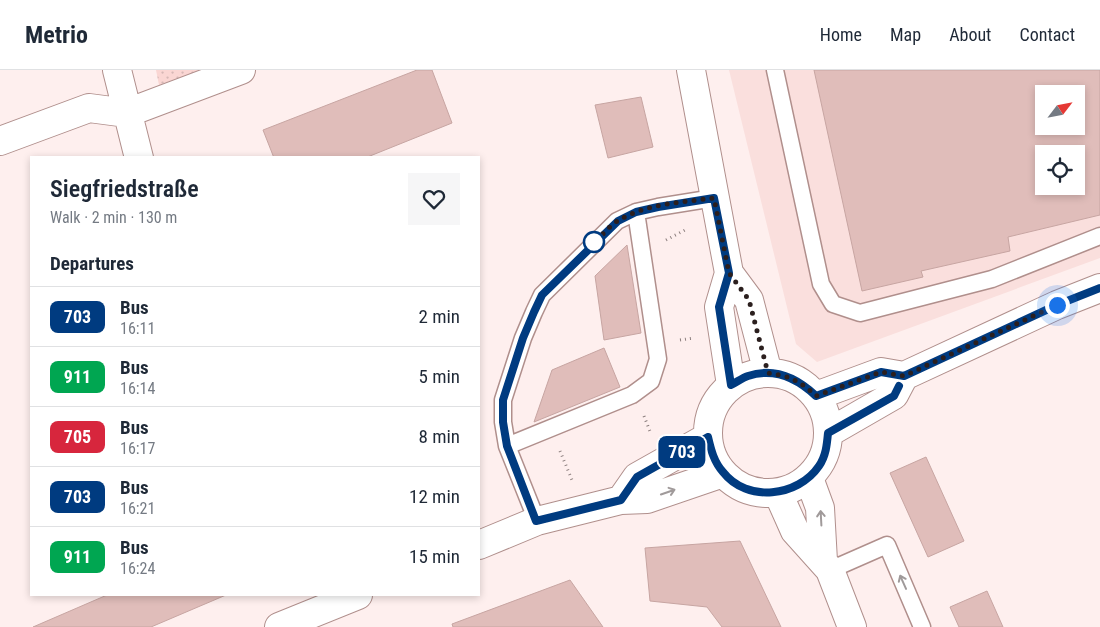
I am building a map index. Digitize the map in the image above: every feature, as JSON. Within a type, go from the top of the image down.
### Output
[{"type":"street","points":[[117,70],[138,156]]},
{"type":"street","points":[[0,141],[89,108],[127,113],[241,70]]},
{"type":"street","points":[[691,70],[729,273],[749,300],[768,373]]},
{"type":"street","points":[[729,273],[719,307],[731,385]]},
{"type":"street","points":[[816,396],[881,372],[904,376],[1057,305],[1100,288]]},
{"type":"street","points":[[768,373],[786,375],[802,383],[816,396],[825,413],[828,433],[826,449],[819,465],[809,478],[794,487],[778,492],[758,492],[739,486],[723,473],[713,456],[708,437],[710,418],[718,400],[731,385],[748,376],[768,373]]},
{"type":"street","points":[[828,433],[894,396],[904,376]]},
{"type":"street","points":[[621,500],[637,477],[708,437]]},
{"type":"street","points":[[480,546],[536,521],[621,500],[647,499],[723,473]]},
{"type":"street","points":[[809,478],[820,508],[826,565],[852,627]]},
{"type":"street","points":[[778,492],[795,531],[826,565]]},
{"type":"street","points":[[279,627],[356,596]]},
{"type":"lane","points":[[775,70],[821,284],[833,304],[860,313],[992,279],[1100,236]]},
{"type":"lane","points":[[536,521],[507,446],[503,422],[503,400],[523,338],[542,295],[618,221],[636,212],[714,198]]},
{"type":"lane","points":[[507,446],[632,395],[651,381],[658,359],[636,212]]},
{"type":"lane","points":[[826,565],[887,545],[922,627]]},
{"type":"shaded area","points":[[156,70],[201,70],[159,85]]},
{"type":"shaded area","points":[[729,70],[1100,70],[1100,258],[817,362],[796,344]]},
{"type":"building","points":[[417,70],[432,70],[452,123],[370,156],[273,156],[263,130]]},
{"type":"building","points":[[814,70],[1100,70],[1100,215],[1008,237],[1010,251],[921,271],[923,277],[862,291]]},
{"type":"building","points":[[641,97],[653,147],[608,158],[595,105]]},
{"type":"building","points":[[627,245],[641,333],[604,340],[595,276]]},
{"type":"building","points":[[604,348],[620,387],[534,422],[552,370]]},
{"type":"building","points":[[926,457],[964,541],[928,557],[890,473]]},
{"type":"building","points":[[740,541],[781,627],[722,627],[707,607],[650,601],[645,548]]},
{"type":"building","points":[[570,580],[603,627],[453,627],[452,624]]},
{"type":"building","points":[[987,591],[1003,627],[959,627],[950,607]]},
{"type":"building","points":[[105,596],[224,596],[151,627],[33,627]]},
{"type":"bus line","name":"703","points":[[899,386],[894,396],[828,433],[826,449],[819,465],[809,478],[794,487],[778,492],[758,492],[739,486],[723,473],[713,456],[708,437],[637,477],[621,500],[536,521],[507,446],[503,422],[503,400],[523,338],[542,295],[592,244],[618,221],[636,212],[658,207],[714,198],[729,273],[719,307],[731,385],[748,376],[768,373],[786,375],[802,383],[816,396],[881,372],[904,376],[1057,305],[1100,288]]},
{"type":"route","points":[[594,242],[592,244],[618,221],[636,212],[714,198],[729,273],[749,300],[768,373],[786,375],[802,383],[816,396],[881,372],[904,376],[1057,305]]}]
